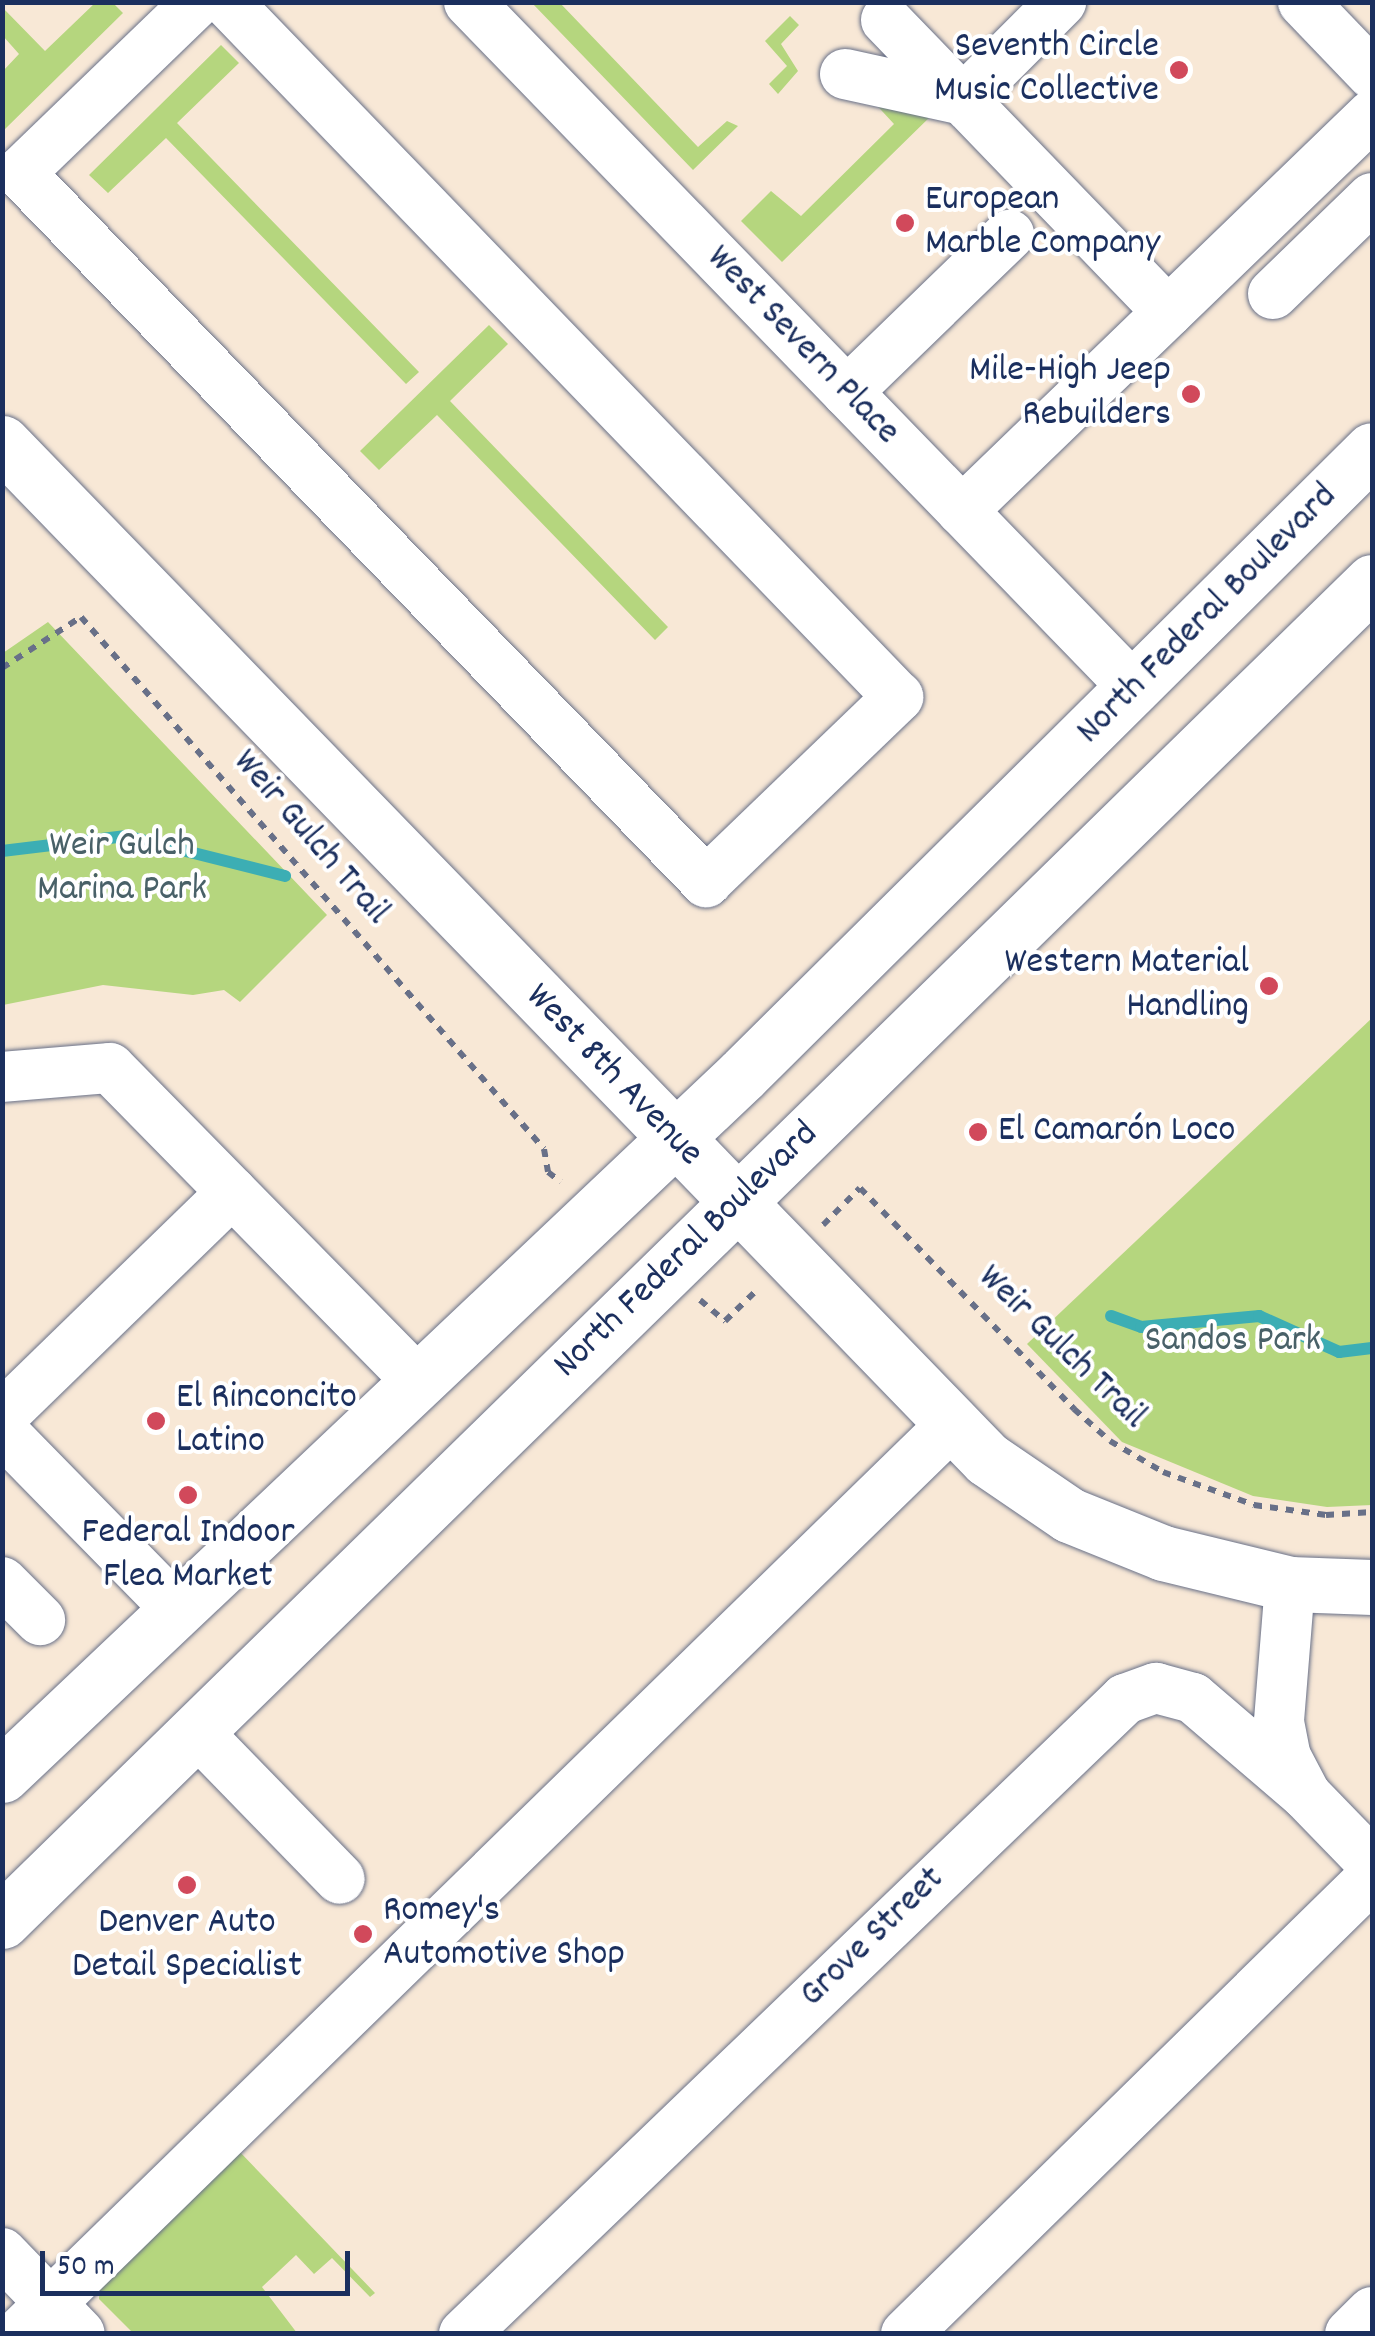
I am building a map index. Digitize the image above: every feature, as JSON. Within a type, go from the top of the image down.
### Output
[{"type":"main road","name":"West 8th Avenue","points":[[2,444],[950,1426],[1069,1515],[1163,1553],[1290,1584],[1372,1587]]},
{"type":"main road","name":"North Federal Boulevard","points":[[2,1775],[674,1139],[1135,689],[1372,450]]},
{"type":"main road","name":"North Federal Boulevard","points":[[2,1920],[1372,582]]},
{"type":"street","points":[[197,2],[12,182],[706,882],[898,697],[227,2]]},
{"type":"street","name":"West Severn Place","points":[[469,2],[1135,689]]},
{"type":"street","points":[[963,100],[1061,2]]},
{"type":"street","points":[[1303,2],[1368,62]]},
{"type":"street","points":[[963,100],[843,58],[895,11],[963,100],[1168,312]]},
{"type":"street","points":[[962,511],[1372,116]]},
{"type":"street","points":[[1274,294],[1372,198]]},
{"type":"street","points":[[847,392],[1009,235]]},
{"type":"street","points":[[2,1077],[110,1068],[418,1382]]},
{"type":"street","points":[[2,1416],[232,1192]]},
{"type":"street","points":[[2,2253],[50,2323],[950,1426]]},
{"type":"street","points":[[2,1431],[177,1610]]},
{"type":"street","points":[[2,1582],[40,1620]]},
{"type":"street","points":[[1290,1584],[1279,1722],[1286,1757],[1306,1794],[1372,1863]]},
{"type":"street","name":"Grove Street","points":[[464,2334],[1093,1724],[1139,1692],[1176,1690],[1306,1794]]},
{"type":"street","points":[[196,1731],[340,1879]]},
{"type":"street","points":[[906,2334],[1372,1877]]},
{"type":"street","points":[[1350,2334],[1372,2312]]},
{"type":"path","name":"Weir Gulch Trail","points":[[2,668],[81,616],[544,1149],[548,1172]]},
{"type":"path","name":"Weir Gulch Trail","points":[[860,1188],[1110,1442],[1163,1472],[1254,1505],[1326,1515],[1372,1512]]},
{"type":"path","points":[[705,1304],[725,1321]]},
{"type":"green space","points":[[95,3],[113,3],[123,13],[3,131],[3,71],[19,54],[3,36],[3,8],[45,51]]},
{"type":"green space","points":[[532,3],[560,3],[698,147],[727,121],[738,126],[693,170]]},
{"type":"green space","points":[[790,16],[799,25],[781,44],[798,71],[778,94],[769,84],[787,66],[765,41]]},
{"type":"green space","points":[[221,45],[239,63],[177,123],[419,372],[406,384],[166,138],[108,193],[89,175]]},
{"type":"green space","points":[[870,98],[935,112],[782,262],[741,221],[771,191],[801,216],[894,124]]},
{"type":"green space","points":[[489,325],[508,344],[450,401],[668,627],[655,640],[437,415],[379,470],[360,451]]},
{"type":"green space","name":"Weir Gulch Marina Park","points":[[48,622],[327,915],[240,1002],[224,990],[193,995],[103,985],[3,1005],[3,653]]},
{"type":"green space","name":"Sandos Park","points":[[1372,1018],[1372,1505],[1327,1507],[1253,1496],[1122,1442],[1027,1344]]},
{"type":"green space","points":[[238,2150],[375,2293],[370,2297],[332,2258],[314,2274],[296,2255],[262,2287],[297,2333],[133,2333],[99,2299],[100,2281]]},
{"type":"waterway","points":[[2,851],[126,836],[285,876]]},
{"type":"waterway","points":[[1111,1316],[1141,1327],[1259,1316],[1339,1352],[1372,1348]]},
{"type":"place","name":"Seventh Circle Music Collective","points":[[1179,70]]},
{"type":"place","name":"European Marble Company","points":[[905,223]]},
{"type":"place","name":"Mile-High Jeep Rebuilders","points":[[1191,394]]},
{"type":"place","name":"Western Material Handling","points":[[1269,986]]},
{"type":"place","name":"El Camarón Loco","points":[[978,1132]]},
{"type":"place","name":"El Rinconcito Latino","points":[[156,1421]]},
{"type":"place","name":"Federal Indoor Flea Market","points":[[188,1495]]},
{"type":"place","name":"Denver Auto Detail Specialist","points":[[187,1885]]},
{"type":"place","name":"Romey's Automotive Shop","points":[[363,1934]]}]
